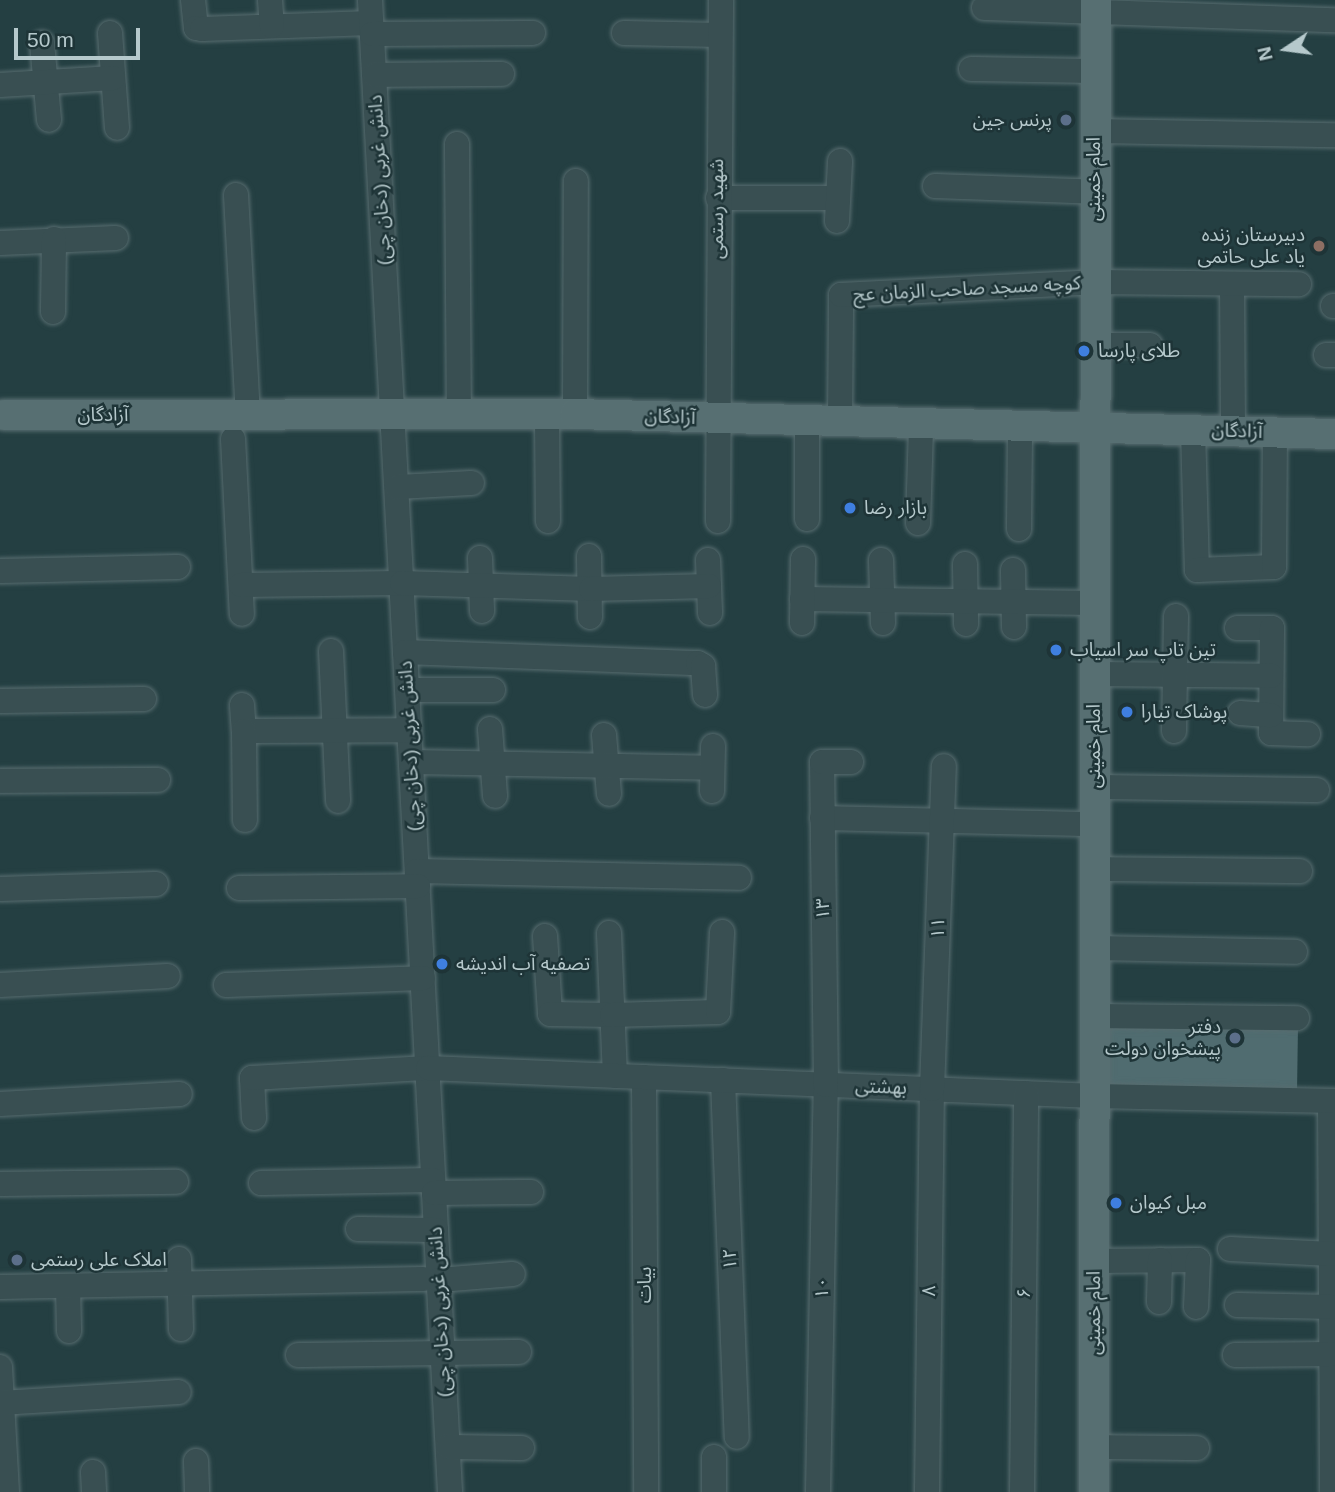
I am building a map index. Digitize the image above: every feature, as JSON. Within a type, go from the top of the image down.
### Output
[{"type":"main road","name":"امام خمینی","points":[[1094,1492],[1096,6]]},
{"type":"main road","name":"آزادگان","points":[[1,416],[241,427],[393,414],[561,415],[1335,434]]},
{"type":"street","points":[[193,0],[196,28],[371,19],[533,33]]},
{"type":"street","points":[[270,0],[272,26]]},
{"type":"street","name":"شهید رستمی","points":[[718,520],[716,419],[721,0]]},
{"type":"street","points":[[984,8],[1096,6],[1335,20]]},
{"type":"street","name":"دانش غربی (دخان چی)","points":[[371,19],[434,1187],[436,1230],[431,1280],[442,1350],[450,1492]]},
{"type":"street","points":[[110,33],[117,128]]},
{"type":"street","points":[[624,33],[720,35]]},
{"type":"street","points":[[42,43],[49,120]]},
{"type":"street","points":[[971,69],[1096,71]]},
{"type":"street","points":[[375,75],[502,74]]},
{"type":"street","points":[[0,85],[46,80],[113,78]]},
{"type":"street","points":[[1094,131],[1335,135]]},
{"type":"street","points":[[457,144],[459,414]]},
{"type":"street","points":[[718,198],[837,209],[840,161]]},
{"type":"street","points":[[548,521],[561,415],[576,181]]},
{"type":"street","points":[[935,186],[1094,192]]},
{"type":"street","points":[[236,195],[242,614]]},
{"type":"street","points":[[0,243],[116,238]]},
{"type":"street","points":[[53,312],[54,239]]},
{"type":"street","points":[[1094,282],[1299,284]]},
{"type":"street","name":"کوچه مسجد صاحب الزمان عج","points":[[840,422],[841,295],[1094,282]]},
{"type":"street","points":[[1232,284],[1233,431]]},
{"type":"street","points":[[1094,345],[1150,345]]},
{"type":"street","points":[[807,421],[807,519]]},
{"type":"street","points":[[918,523],[921,425]]},
{"type":"street","points":[[1019,529],[1020,427]]},
{"type":"street","points":[[1193,430],[1197,570],[1274,567],[1275,433]]},
{"type":"street","points":[[397,486],[472,484]]},
{"type":"street","points":[[589,555],[590,617]]},
{"type":"street","points":[[480,558],[481,599]]},
{"type":"street","points":[[802,623],[803,559]]},
{"type":"street","points":[[708,560],[710,613]]},
{"type":"street","points":[[881,560],[883,611]]},
{"type":"street","points":[[965,564],[966,612]]},
{"type":"street","points":[[0,571],[178,567]]},
{"type":"street","points":[[1013,570],[1014,627]]},
{"type":"street","points":[[241,585],[402,583],[481,599],[591,589],[709,586]]},
{"type":"street","points":[[802,598],[883,611],[966,612],[1014,601],[1094,603]]},
{"type":"street","points":[[1174,730],[1177,616]]},
{"type":"street","points":[[1237,628],[1272,628],[1271,733],[1308,734]]},
{"type":"street","points":[[331,650],[338,801]]},
{"type":"street","points":[[405,652],[692,664],[703,666],[705,695]]},
{"type":"street","points":[[1094,674],[1271,676]]},
{"type":"street","points":[[408,690],[493,690]]},
{"type":"street","points":[[0,701],[144,699]]},
{"type":"street","points":[[242,705],[245,820]]},
{"type":"street","points":[[1240,713],[1271,715]]},
{"type":"street","points":[[490,729],[495,796]]},
{"type":"street","points":[[244,731],[409,730]]},
{"type":"street","points":[[604,735],[609,794]]},
{"type":"street","points":[[412,762],[492,766],[712,768]]},
{"type":"street","name":"۱۳","points":[[825,1085],[822,762],[851,762]]},
{"type":"street","name":"۱۱","points":[[932,1089],[944,766]]},
{"type":"street","points":[[0,782],[158,779]]},
{"type":"street","points":[[1095,788],[1317,790]]},
{"type":"street","points":[[822,818],[1094,824]]},
{"type":"street","points":[[1094,869],[1300,871]]},
{"type":"street","points":[[239,888],[417,879],[739,878]]},
{"type":"street","points":[[0,889],[156,884]]},
{"type":"street","points":[[545,936],[550,1014],[612,1015],[718,1012],[722,932]]},
{"type":"street","points":[[608,933],[615,1076]]},
{"type":"street","points":[[1094,947],[1295,952]]},
{"type":"street","points":[[0,985],[168,976]]},
{"type":"street","points":[[226,985],[423,978]]},
{"type":"street","points":[[1094,1016],[1297,1018]]},
{"type":"street","name":"بهشتی","points":[[254,1118],[251,1078],[428,1068],[1094,1096],[1332,1101]]},
{"type":"street","name":"بیات","points":[[644,1077],[646,1492]]},
{"type":"street","name":"۱۲","points":[[723,1080],[737,1437]]},
{"type":"street","name":"۱۰","points":[[818,1492],[825,1085]]},
{"type":"street","name":"۸","points":[[927,1492],[932,1089]]},
{"type":"street","name":"۶","points":[[1022,1492],[1026,1093]]},
{"type":"street","points":[[0,1104],[180,1094]]},
{"type":"street","points":[[1332,1101],[1332,1492]]},
{"type":"street","points":[[0,1184],[176,1182]]},
{"type":"street","points":[[261,1183],[531,1192]]},
{"type":"street","points":[[358,1229],[436,1230]]},
{"type":"street","points":[[1230,1249],[1333,1270]]},
{"type":"street","points":[[179,1259],[181,1329]]},
{"type":"street","points":[[1159,1302],[1160,1260]]},
{"type":"street","points":[[1094,1261],[1198,1260],[1196,1307]]},
{"type":"street","points":[[0,1287],[431,1280],[513,1274]]},
{"type":"street","points":[[68,1286],[69,1331]]},
{"type":"street","points":[[1237,1306],[1333,1340]]},
{"type":"street","points":[[1235,1355],[1333,1340]]},
{"type":"street","points":[[298,1355],[442,1350],[519,1352]]},
{"type":"street","points":[[0,1367],[4,1477]]},
{"type":"street","points":[[1,1403],[179,1392]]},
{"type":"street","points":[[448,1447],[523,1448]]},
{"type":"street","points":[[1094,1447],[1197,1448]]},
{"type":"street","points":[[714,1457],[714,1492]]},
{"type":"street","points":[[196,1461],[197,1492]]},
{"type":"street","points":[[444,1492],[450,1492]]},
{"type":"building","points":[[1102,1022],[1298,1026],[1297,1092],[1101,1089]]},
{"type":"place","name":"پرنس جین","points":[[1066,120]]},
{"type":"place","name":"دبیرستان زنده یاد علی حاتمی","points":[[1319,246]]},
{"type":"place","name":"طلای پارسا","points":[[1084,351]]},
{"type":"place","name":"بازار رضا","points":[[850,508]]},
{"type":"place","name":"تین تاپ سر اسیاب","points":[[1056,650]]},
{"type":"place","name":"پوشاک تیارا","points":[[1127,712]]},
{"type":"place","name":"تصفیه آب اندیشه","points":[[442,964]]},
{"type":"place","name":"دفتر پیشخوان دولت","points":[[1235,1038]]},
{"type":"place","name":"مبل کیوان","points":[[1116,1203]]},
{"type":"place","name":"املاک علی رستمی","points":[[17,1260]]}]
